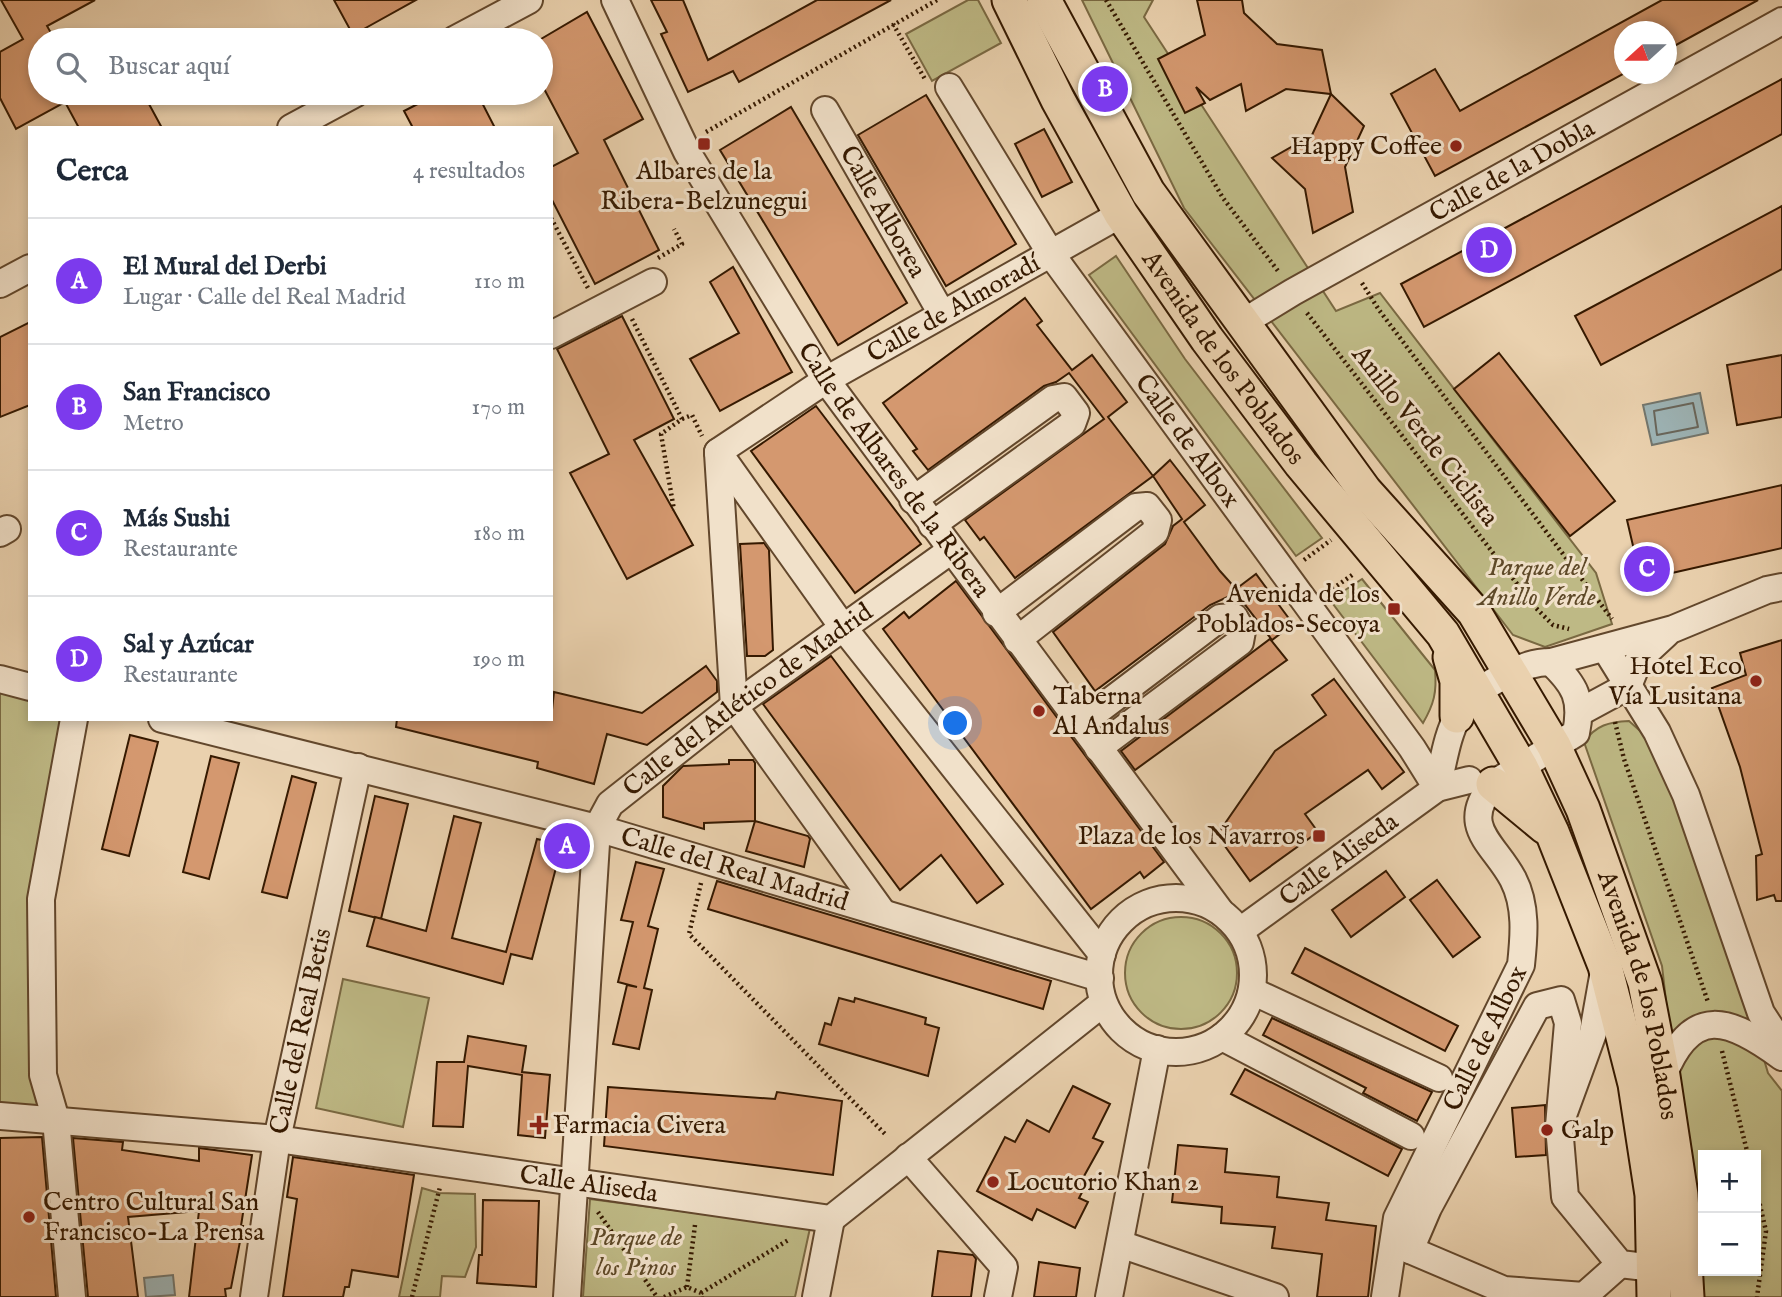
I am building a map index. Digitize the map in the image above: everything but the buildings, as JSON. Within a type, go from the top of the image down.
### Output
[{"type":"main road","name":"Avenida de los Poblados","points":[[1009,0],[1058,100],[1121,214],[1208,339],[1301,464],[1443,634],[1478,689],[1521,767],[1552,832],[1605,966],[1635,1084],[1652,1195],[1654,1282]]},
{"type":"main road","name":"Avenida de los Poblados","points":[[1044,0],[1148,191],[1365,491],[1504,645],[1532,666]]},
{"type":"main road","points":[[1443,634],[1457,681],[1452,729]]},
{"type":"main road","points":[[1532,666],[1570,730]]},
{"type":"main road","name":"Avenida de los Poblados","points":[[1570,730],[1583,809],[1645,983],[1663,1076],[1681,1195],[1687,1297]]},
{"type":"main road","points":[[1481,782],[1552,832]]},
{"type":"street","points":[[476,28],[528,0]]},
{"type":"street","name":"Calle de Albares de la Ribera","points":[[615,0],[687,152],[826,380],[996,613],[1220,911]]},
{"type":"street","name":"Calle de la Dobla","points":[[1242,323],[1293,292],[1781,23]]},
{"type":"street","name":"Calle de Albox","points":[[939,86],[1051,254],[1412,748],[1437,788]]},
{"type":"street","points":[[295,126],[334,105]]},
{"type":"street","name":"Calle Alborea","points":[[825,110],[942,314]]},
{"type":"street","name":"Calle de Almoradí","points":[[710,444],[1121,214]]},
{"type":"street","points":[[0,284],[28,269]]},
{"type":"street","points":[[553,334],[655,270]]},
{"type":"street","points":[[913,500],[1053,398],[1064,397],[1076,413],[1072,424],[932,525]]},
{"type":"street","points":[[710,444],[1102,979],[1119,1026],[1136,1040],[1157,1049],[1179,1052],[1202,1048],[1222,1037],[1241,1017],[1252,991],[1253,970],[1249,950],[1240,931],[1220,911],[1198,901],[1174,897],[1149,902],[1128,914],[1112,932],[1102,979],[908,1157],[831,1219],[816,1297]]},
{"type":"street","points":[[710,444],[734,706],[883,913]]},
{"type":"street","points":[[996,613],[1136,507],[1147,506],[1158,520],[1155,532],[1017,640]]},
{"type":"street","name":"Calle del Atlético de Madrid","points":[[597,828],[610,804],[734,706],[950,551]]},
{"type":"street","points":[[1437,788],[1452,729],[1478,689],[1532,666],[1673,629],[1768,590],[1782,587]]},
{"type":"street","points":[[1080,724],[1220,618],[1234,617],[1242,631],[1240,642],[1098,748]]},
{"type":"street","points":[[1452,729],[1455,767],[1481,782],[1521,767],[1628,685],[1639,659],[1673,629]]},
{"type":"street","points":[[1605,648],[1657,732],[1686,795],[1761,1013],[1782,1045]]},
{"type":"street","points":[[1532,666],[1572,682],[1570,730]]},
{"type":"street","points":[[0,679],[28,686]]},
{"type":"street","points":[[1570,730],[1618,710],[1657,732]]},
{"type":"street","points":[[72,1297],[56,1120],[43,1074],[41,899],[74,721]]},
{"type":"street","name":"Calle del Real Madrid","points":[[170,721],[597,828],[1102,979]]},
{"type":"street","name":"Calle del Real Betis","points":[[254,1297],[276,1139],[358,767]]},
{"type":"street","name":"Calle de Albox","points":[[1385,1297],[1397,1218],[1521,965],[1525,924],[1514,880],[1478,826],[1481,782]]},
{"type":"street","name":"Calle Aliseda","points":[[1240,931],[1437,788],[1481,782]]},
{"type":"street","points":[[567,1297],[597,828]]},
{"type":"street","points":[[1559,1126],[1593,1033],[1605,966]]},
{"type":"street","points":[[1252,991],[1439,1078]]},
{"type":"street","points":[[1410,1250],[1428,1208],[1537,1006],[1561,1000],[1568,1023],[1559,1126],[1565,1197],[1620,1264],[1654,1282]]},
{"type":"street","points":[[1663,1076],[1674,1049],[1694,1028],[1716,1024],[1733,1027],[1782,1057]]},
{"type":"street","points":[[1222,1037],[1411,1136]]},
{"type":"street","points":[[1109,1297],[1157,1049]]},
{"type":"street","name":"Calle Aliseda","points":[[0,1116],[276,1139],[831,1219]]},
{"type":"street","points":[[908,1157],[1004,1267],[998,1297]]},
{"type":"street","points":[[1397,1218],[1410,1250],[1504,1290],[1584,1296],[1620,1264]]},
{"type":"street","points":[[1120,1244],[1275,1297]]},
{"type":"path","points":[[702,134],[937,0]]},
{"type":"path","points":[[1106,0],[1223,198],[1279,274]]},
{"type":"path","points":[[893,24],[939,86]]},
{"type":"path","points":[[807,75],[811,82]]},
{"type":"path","points":[[553,222],[591,294]]},
{"type":"path","points":[[655,270],[682,244],[674,229]]},
{"type":"path","points":[[1361,282],[1379,310],[1612,619]]},
{"type":"path","name":"Anillo Verde Ciclista","points":[[1307,314],[1535,607],[1553,625],[1578,631]]},
{"type":"path","points":[[631,319],[682,419]]},
{"type":"path","points":[[674,510],[661,435],[692,415],[710,444]]},
{"type":"path","points":[[1298,564],[1332,540]]},
{"type":"path","points":[[1321,596],[1357,571]]},
{"type":"path","points":[[1618,735],[1708,1004]]},
{"type":"path","points":[[703,875],[689,934],[886,1135]]},
{"type":"path","points":[[1720,1044],[1747,1150]]},
{"type":"path","points":[[412,1297],[442,1176]]},
{"type":"path","points":[[597,1210],[657,1297]]},
{"type":"path","points":[[1757,1297],[1766,1231],[1761,1210]]},
{"type":"path","points":[[687,1287],[697,1214]]},
{"type":"path","points":[[687,1287],[702,1295],[799,1234]]},
{"type":"path","points":[[664,1297],[687,1287]]},
{"type":"green space","points":[[968,0],[978,0],[1001,43],[932,81],[906,34]]},
{"type":"green space","name":"Parque del Anillo Verde","points":[[1082,0],[1153,0],[1144,17],[1336,311],[1380,293],[1596,573],[1612,624],[1545,647],[1513,635],[1184,208]]},
{"type":"green space","points":[[1116,256],[1185,359],[1322,538],[1296,556],[1089,275]]},
{"type":"green space","points":[[1362,579],[1435,670],[1434,698],[1423,723],[1330,600]]},
{"type":"green space","points":[[0,679],[28,686],[28,721],[72,721],[36,900],[52,1120],[0,1116]]},
{"type":"green space","points":[[1629,721],[1647,737],[1679,807],[1739,975],[1768,1073],[1782,1091],[1782,1297],[1700,1297],[1662,966],[1584,742],[1598,728]]},
{"type":"green space","points":[[1181,917],[1202,922],[1220,934],[1232,952],[1237,973],[1232,994],[1220,1012],[1202,1024],[1181,1029],[1160,1024],[1142,1012],[1130,994],[1125,973],[1130,952],[1142,934],[1160,922]]},
{"type":"green space","points":[[343,979],[429,998],[403,1127],[316,1108]]},
{"type":"green space","points":[[422,1188],[439,1193],[475,1194],[476,1247],[465,1277],[442,1276],[440,1297],[399,1297]]},
{"type":"green space","name":"Parque de los Pinos","points":[[590,1199],[810,1228],[795,1297],[583,1297]]},
{"type":"water","points":[[1700,393],[1708,433],[1652,445],[1643,405]]},
{"type":"water","points":[[173,1275],[175,1295],[146,1297],[144,1278]]},
{"type":"place","name":"San Francisco","points":[[1105,89]]},
{"type":"place","name":"Albares de la Ribera-Belzunegui","points":[[704,144]]},
{"type":"place","name":"Happy Coffee","points":[[1456,146]]},
{"type":"place","name":"Sal y Azúcar","points":[[1489,250]]},
{"type":"place","name":"Más Sushi","points":[[1647,569]]},
{"type":"place","name":"Avenida de los Poblados-Secoya","points":[[1394,609]]},
{"type":"place","name":"Hotel Eco Vía Lusitana","points":[[1756,681]]},
{"type":"place","name":"Taberna Al Andalus","points":[[1039,711]]},
{"type":"place","name":"Plaza de los Navarros","points":[[1319,836]]},
{"type":"place","name":"El Mural del Derbi","points":[[567,846]]},
{"type":"place","name":"Farmacia Civera","points":[[539,1125]]},
{"type":"place","name":"Galp","points":[[1547,1130]]},
{"type":"place","name":"Locutorio Khan 2","points":[[993,1182]]},
{"type":"place","name":"Centro Cultural San Francisco-La Prensa","points":[[29,1217]]}]
